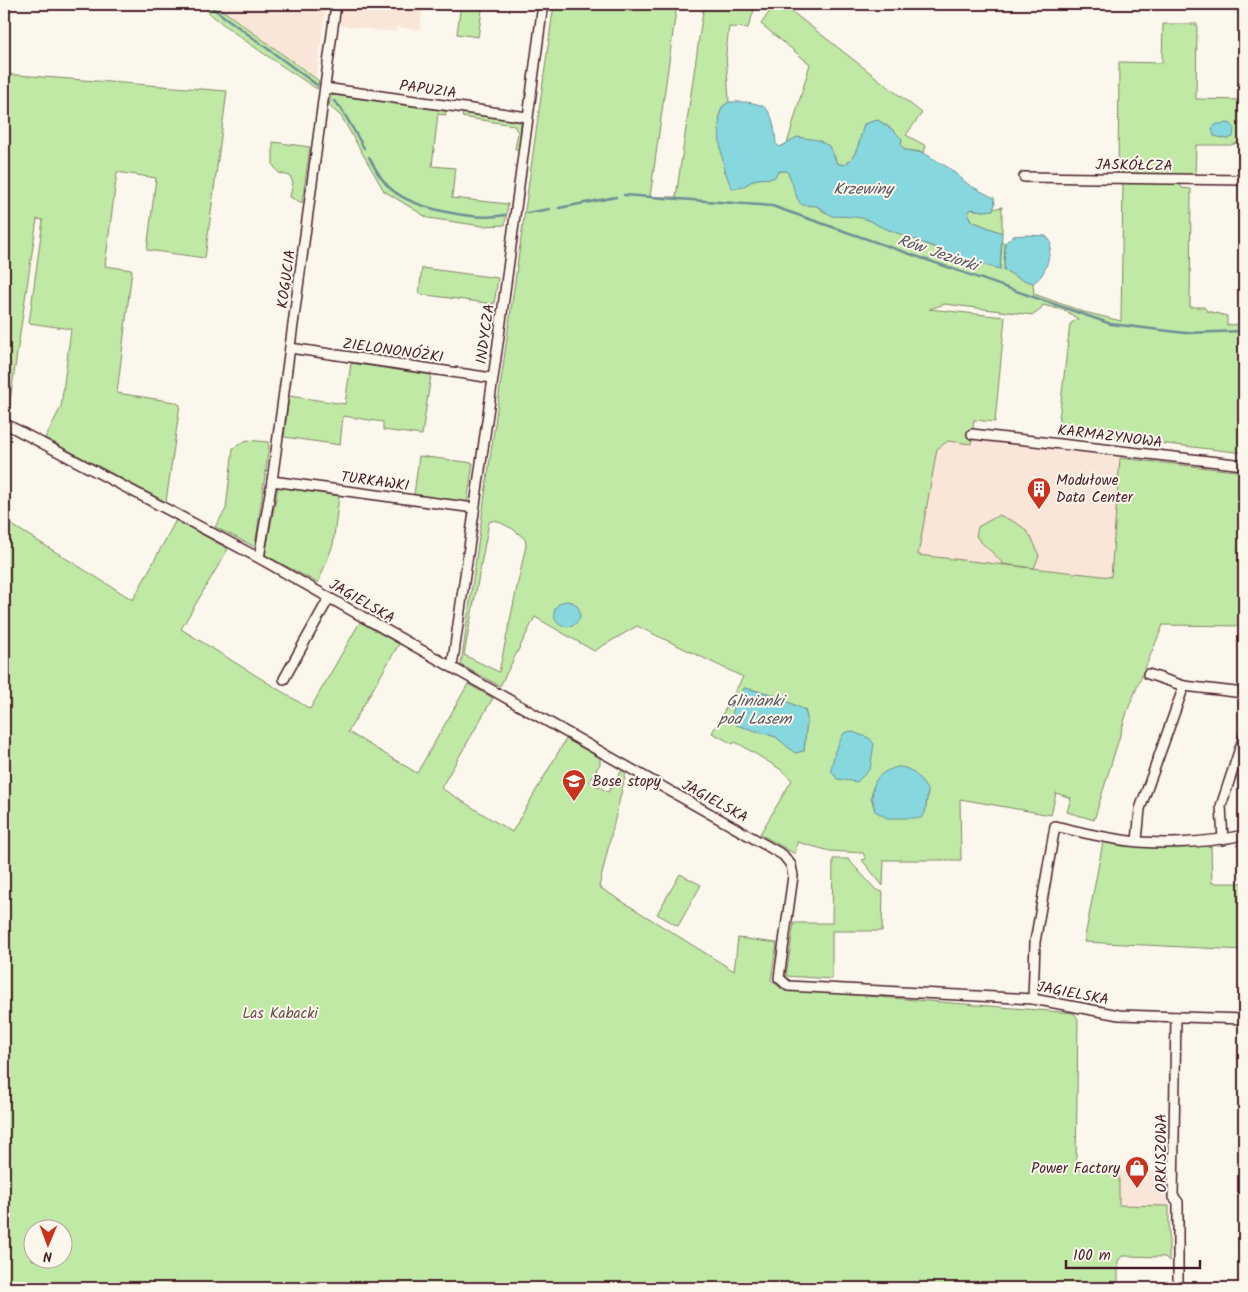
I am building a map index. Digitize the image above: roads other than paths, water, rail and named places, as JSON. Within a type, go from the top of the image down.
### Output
[{"type":"street","name":"KOGUCIA","points":[[259,558],[272,481],[336,4]]},
{"type":"street","name":"INDYCZA","points":[[452,667],[543,4]]},
{"type":"street","name":"PAPUZIA","points":[[324,88],[527,117]]},
{"type":"street","name":"JASKÓŁCZA","points":[[1024,177],[1244,180]]},
{"type":"street","name":"ZIELONONÓŻKI","points":[[290,348],[492,378]]},
{"type":"street","name":"JAGIELSKA","points":[[4,423],[259,558],[783,854],[791,865],[793,876],[779,978],[782,984],[788,986],[1033,999],[1105,1013],[1244,1019]]},
{"type":"street","name":"KARMAZYNOWA","points":[[972,434],[1244,465]]},
{"type":"street","name":"TURKAWKI","points":[[272,481],[474,508]]},
{"type":"street","points":[[284,678],[329,598]]},
{"type":"street","points":[[1148,674],[1184,686],[1244,693]]},
{"type":"street","points":[[1136,841],[1140,809],[1184,686]]},
{"type":"street","points":[[1222,840],[1221,806],[1244,736]]},
{"type":"street","points":[[1033,999],[1035,942],[1055,826],[1118,840],[1136,841],[1222,840],[1244,835]]},
{"type":"street","name":"ORKISZOWA","points":[[1176,1017],[1173,1196],[1178,1202],[1178,1288]]},
{"type":"water","name":"Krzewiny","points":[[729,102],[752,103],[766,108],[773,121],[776,144],[780,147],[797,137],[818,140],[829,146],[837,163],[844,165],[849,162],[855,152],[864,124],[878,120],[902,139],[901,145],[905,150],[924,153],[949,168],[969,185],[994,198],[993,210],[971,209],[968,214],[971,221],[1002,233],[1000,269],[973,262],[868,220],[857,217],[832,216],[817,206],[802,205],[787,171],[779,171],[774,178],[756,179],[742,187],[733,189],[723,161],[719,125],[722,107]]},
{"type":"water","points":[[1230,123],[1234,128],[1233,137],[1227,139],[1214,136],[1212,128],[1217,124]]},
{"type":"water","points":[[1013,236],[1046,236],[1051,242],[1044,270],[1038,280],[1033,283],[1020,279],[1004,270],[1005,243]]},
{"type":"water","points":[[567,601],[576,605],[580,614],[576,623],[567,627],[558,623],[554,614],[558,605]]},
{"type":"water","name":"Glinianki pod Lasem","points":[[744,688],[771,694],[805,710],[807,718],[804,751],[795,753],[776,737],[736,725],[733,711]]},
{"type":"water","points":[[850,731],[869,738],[874,744],[870,769],[857,782],[837,779],[831,770],[835,751],[844,733]]},
{"type":"water","points":[[898,767],[912,771],[928,791],[925,813],[921,818],[887,818],[875,811],[873,789],[878,777]]},
{"type":"waterway","name":"Rów Jeziorki","points":[[207,4],[317,85]]},
{"type":"waterway","name":"Rów Jeziorki","points":[[334,101],[341,108],[364,148]]},
{"type":"waterway","name":"Rów Jeziorki","points":[[369,157],[387,186],[414,202],[429,208],[462,215],[505,215]]},
{"type":"waterway","name":"Rów Jeziorki","points":[[624,195],[772,206],[1111,324],[1185,333],[1244,331]]},
{"type":"waterway","name":"Rów Jeziorki","points":[[559,208],[616,197]]},
{"type":"waterway","name":"Rów Jeziorki","points":[[527,213],[550,209]]},
{"type":"place","name":"Modułowe Data Center","points":[[1039,510]]},
{"type":"place","name":"Bose stopy","points":[[574,802]]},
{"type":"place","name":"Power Factory","points":[[1137,1189]]},
{"type":"park label","name":"Las Kabacki","points":[[280,1013]]}]
